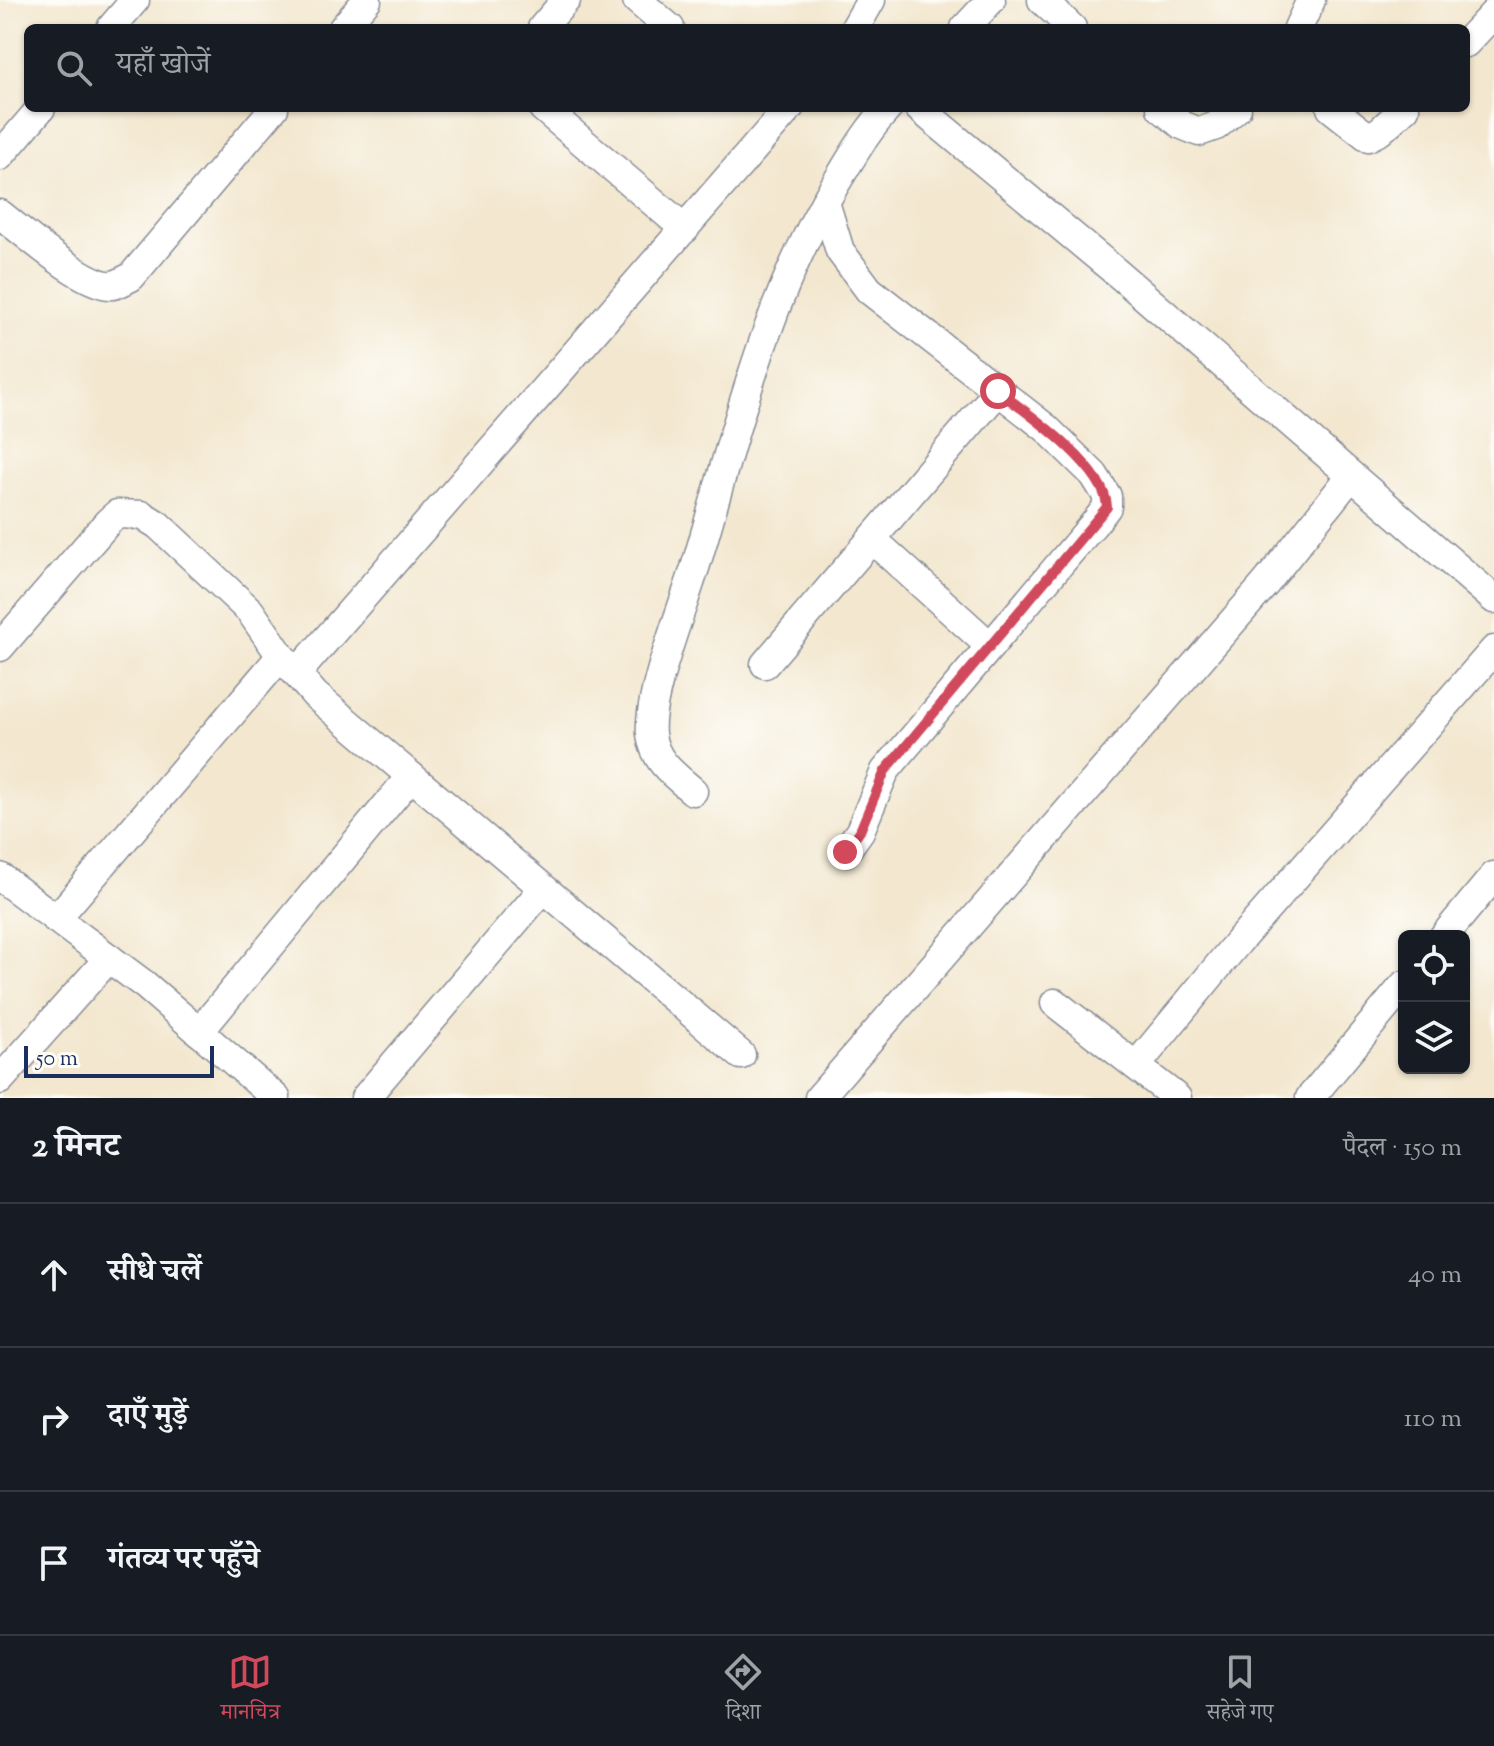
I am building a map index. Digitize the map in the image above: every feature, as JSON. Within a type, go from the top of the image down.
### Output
[{"type":"street","points":[[114,24],[135,0]]},
{"type":"street","points":[[346,24],[367,0]]},
{"type":"street","points":[[545,24],[566,0]]},
{"type":"street","points":[[637,0],[665,24]]},
{"type":"street","points":[[969,24],[991,0]]},
{"type":"street","points":[[1042,0],[1068,24]]},
{"type":"street","points":[[1300,24],[1311,0]]},
{"type":"street","points":[[1470,39],[1494,13]]},
{"type":"street","points":[[0,156],[38,112]]},
{"type":"street","points":[[0,214],[73,268],[101,283],[113,285],[131,277],[271,112]]},
{"type":"street","points":[[548,112],[685,229]]},
{"type":"street","points":[[56,919],[685,229],[778,112]]},
{"type":"street","points":[[924,112],[1134,287],[1494,599]]},
{"type":"street","points":[[1166,112],[1182,125],[1199,132],[1216,126],[1232,112]]},
{"type":"street","points":[[1336,112],[1368,137],[1380,131],[1401,112]]},
{"type":"street","points":[[693,791],[658,757],[651,733],[652,714],[757,355],[780,289],[874,113]]},
{"type":"street","points":[[825,202],[840,251],[869,290],[1046,428],[1094,475],[1107,496],[1107,507],[885,771],[860,831],[845,852]]},
{"type":"street","points":[[765,664],[998,391]]},
{"type":"street","points":[[819,1098],[1144,725],[1351,476]]},
{"type":"street","points":[[0,647],[117,514],[129,513],[158,525],[264,626],[289,665],[315,695],[741,1055]]},
{"type":"street","points":[[873,540],[990,646]]},
{"type":"street","points":[[1136,1066],[1238,942],[1494,650]]},
{"type":"street","points":[[199,1032],[411,776]]},
{"type":"street","points":[[1449,930],[1494,876]]},
{"type":"street","points":[[0,877],[109,958],[276,1098]]},
{"type":"street","points":[[365,1098],[543,889]]},
{"type":"street","points":[[0,1080],[109,958]]},
{"type":"street","points":[[1310,1098],[1398,992]]},
{"type":"street","points":[[1055,1003],[1177,1098]]},
{"type":"route","points":[[845,852],[860,831],[885,771],[1107,507],[1103,486],[1094,475],[1046,428],[998,391]]}]
